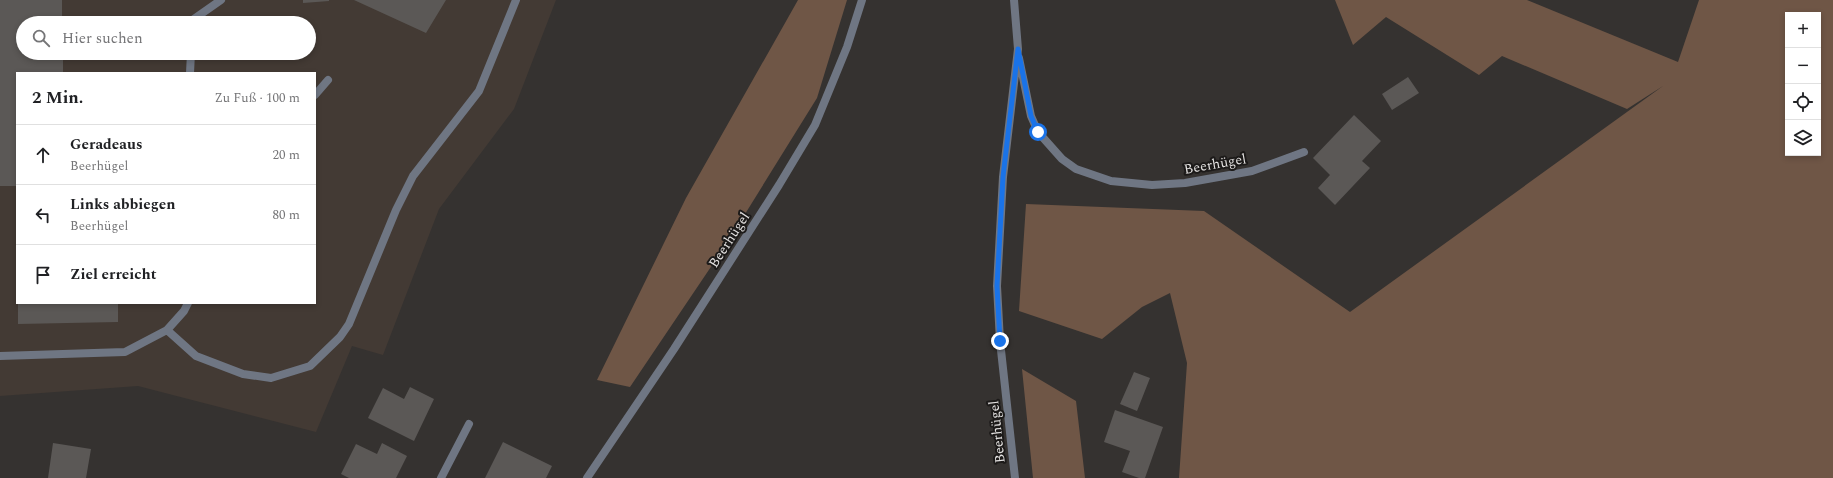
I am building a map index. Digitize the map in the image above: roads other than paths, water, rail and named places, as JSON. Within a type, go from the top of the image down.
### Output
[{"type":"street","points":[[198,16],[221,0]]},
{"type":"street","points":[[167,330],[196,356],[243,374],[271,378],[310,366],[335,342],[349,324],[396,210],[413,176],[479,91],[516,0]]},
{"type":"street","name":"Beerhügel","points":[[587,478],[780,185],[815,125],[847,47],[862,0]]},
{"type":"street","name":"Beerhügel","points":[[1014,0],[1018,49],[1031,116],[1038,132],[1062,159],[1076,169],[1111,181],[1152,185],[1185,183],[1252,170],[1304,152]]},
{"type":"street","name":"Beerhügel","points":[[1015,478],[1000,341],[997,286],[1003,177],[1018,49]]},
{"type":"street","points":[[190,60],[190,72]]},
{"type":"street","points":[[316,93],[328,80]]},
{"type":"street","points":[[0,356],[125,352],[167,330],[184,311],[188,304]]},
{"type":"street","points":[[441,478],[469,424]]}]
